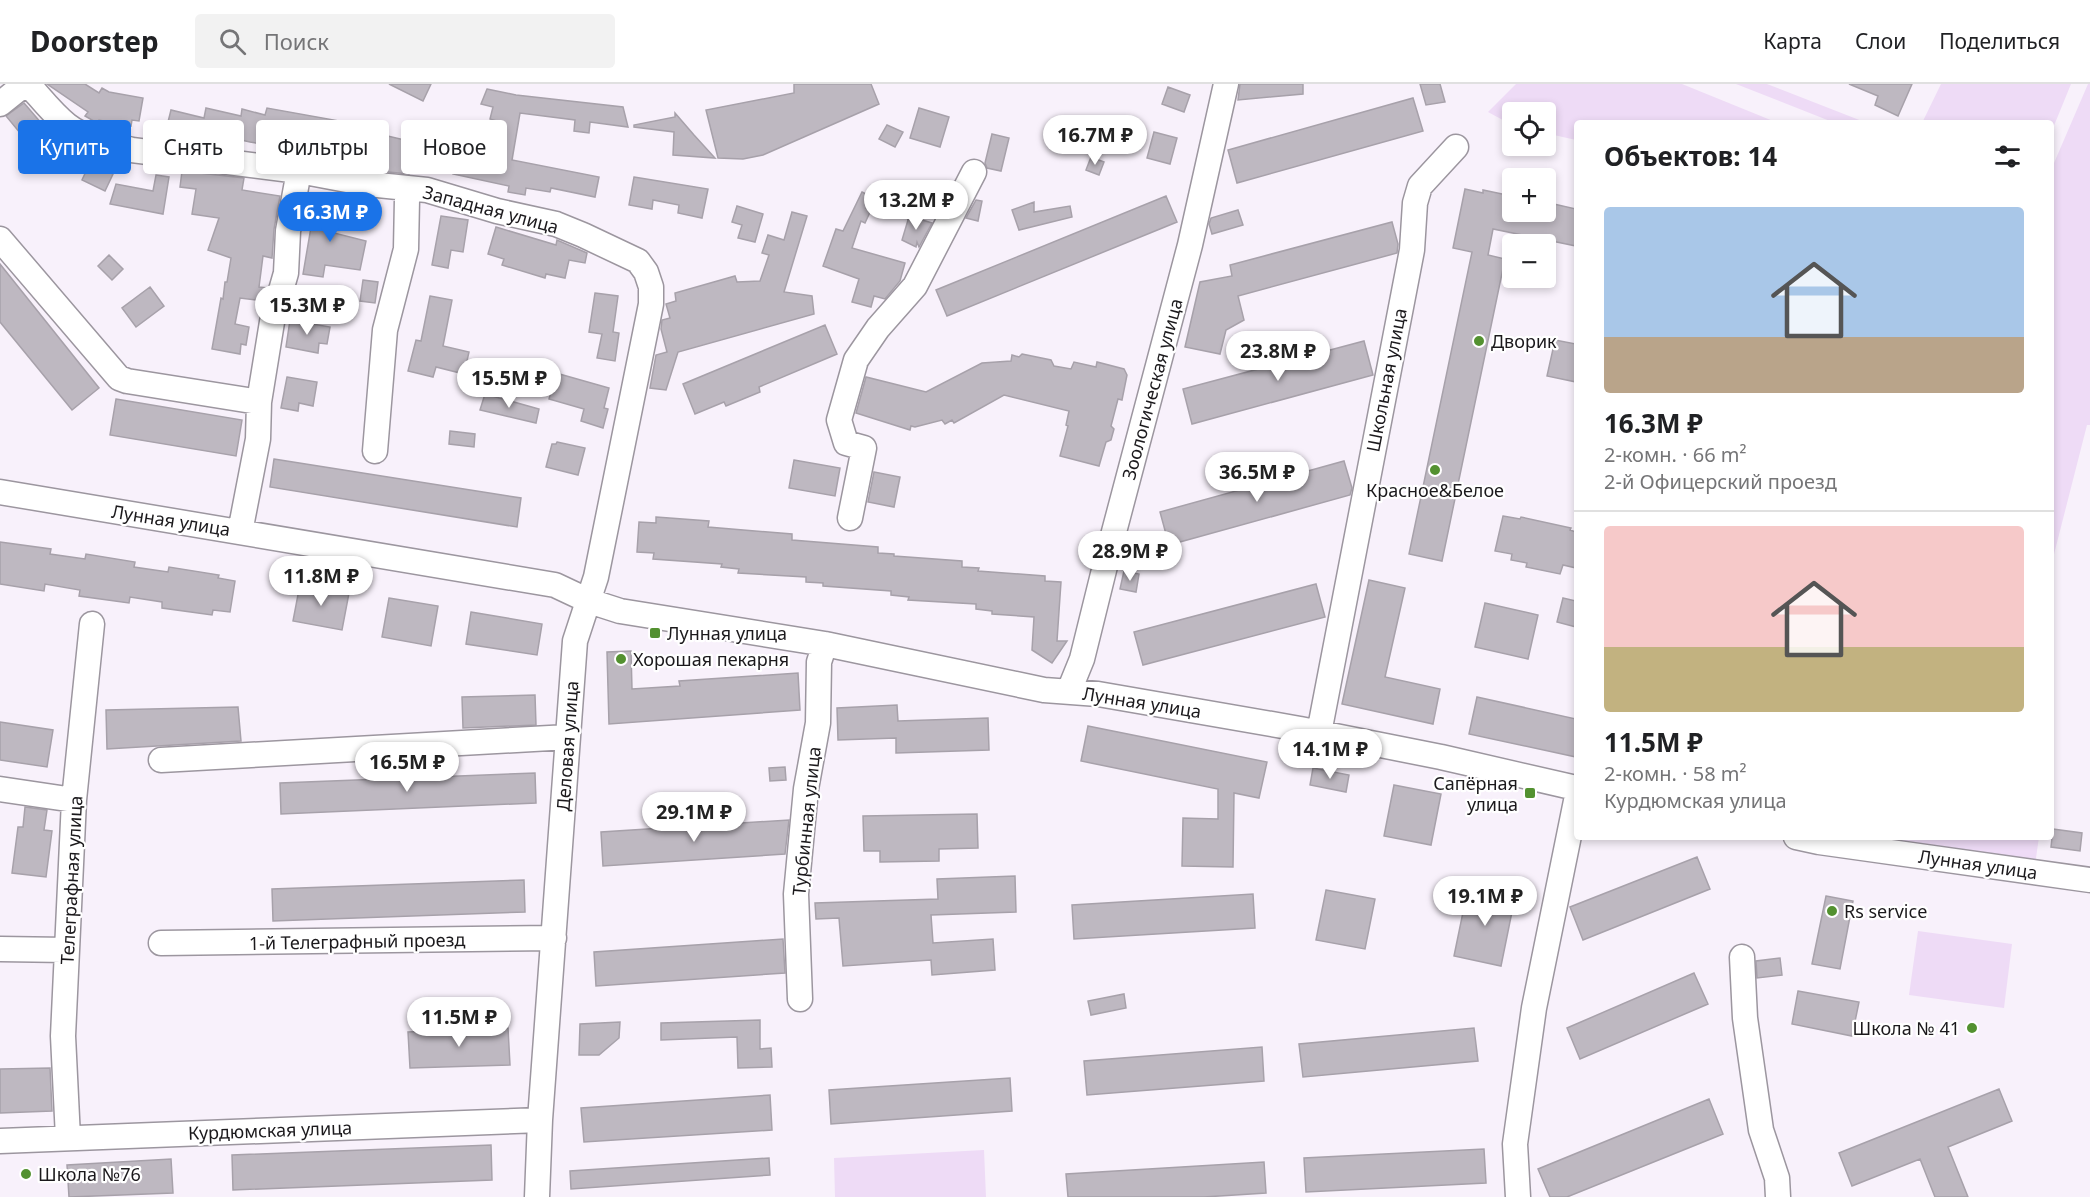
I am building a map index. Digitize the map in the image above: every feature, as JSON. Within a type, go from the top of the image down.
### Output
[{"type":"street","points":[[0,104],[26,84]]},
{"type":"street","name":"Западная улица","points":[[26,84],[67,125],[85,136],[132,150],[256,166]]},
{"type":"street","name":"Зоологическая улица","points":[[1070,691],[1082,659],[1187,256],[1222,86]]},
{"type":"street","name":"Школьная улица","points":[[1319,734],[1412,250],[1415,202],[1420,186],[1456,147]]},
{"type":"street","points":[[850,518],[864,448],[846,443],[839,420],[856,360],[878,328],[915,286],[974,172]]},
{"type":"street","points":[[240,532],[258,439],[259,402],[272,322],[286,273],[288,231],[298,174]]},
{"type":"street","name":"Западная улица","points":[[315,174],[368,184],[439,192],[497,211],[555,224],[638,261],[646,272],[651,287],[651,304]]},
{"type":"street","points":[[375,451],[385,330],[406,249],[407,199],[412,189]]},
{"type":"street","points":[[0,239],[119,378],[259,402]]},
{"type":"street","name":"Деловая улица","points":[[537,1197],[540,1120],[575,641],[596,578],[651,304]]},
{"type":"street","name":"Лунная улица","points":[[0,492],[555,585],[589,601],[620,611],[825,644],[1044,690],[1098,694],[1319,734],[1441,757],[1574,788]]},
{"type":"street","name":"Телеграфная улица","points":[[68,1138],[63,1036],[74,800],[92,624]]},
{"type":"street","name":"Турбинная улица","points":[[800,999],[796,894],[806,789],[818,723],[819,662],[825,644]]},
{"type":"street","points":[[161,760],[568,737]]},
{"type":"street","points":[[0,789],[74,800]]},
{"type":"street","points":[[1518,1197],[1515,1144],[1534,1008],[1574,811]]},
{"type":"street","name":"Лунная улица","points":[[1810,840],[2090,880]]},
{"type":"street","name":"1-й Телеграфный проезд","points":[[161,943],[554,939]]},
{"type":"street","points":[[0,949],[67,950]]},
{"type":"street","points":[[1742,957],[1745,1018],[1761,1130],[1777,1178],[1778,1197]]},
{"type":"street","name":"Курдюмская улица","points":[[0,1141],[540,1120]]},
{"type":"shaded area","points":[[1516,84],[1682,84],[1771,120],[1574,120],[1574,140],[1556,135],[1556,102],[1502,102],[1502,120],[1488,112]]},
{"type":"shaded area","points":[[1736,84],[1767,84],[1859,120],[1827,120]]},
{"type":"shaded area","points":[[1941,84],[2071,84],[2054,126],[2054,120],[1923,120]]},
{"type":"shaded area","points":[[2088,84],[2090,84],[2090,425],[2087,425],[2054,554],[2054,163]]},
{"type":"shaded area","points":[[1875,840],[2039,840],[2035,865]]},
{"type":"shaded area","points":[[1918,931],[2012,944],[2004,1008],[1909,995]]},
{"type":"shaded area","points":[[984,1150],[986,1197],[835,1197],[834,1158]]},
{"type":"building","points":[[47,84],[85,84],[99,93],[102,88],[109,92],[143,98],[139,121],[132,120],[131,126],[131,120],[92,120],[85,116],[88,112]]},
{"type":"building","points":[[389,84],[431,84],[423,101]]},
{"type":"building","points":[[794,84],[871,84],[879,104],[763,155],[743,159],[718,158],[706,110],[794,93]]},
{"type":"building","points":[[1240,84],[1303,84],[1303,94],[1238,100]]},
{"type":"building","points":[[1420,84],[1440,84],[1445,102],[1426,105]]},
{"type":"building","points":[[1849,84],[1912,84],[1898,116],[1875,105],[1878,96]]},
{"type":"building","points":[[1168,87],[1190,95],[1184,112],[1162,104]]},
{"type":"building","points":[[487,89],[516,95],[623,107],[628,127],[590,122],[589,133],[574,131],[575,120],[520,113],[512,160],[599,177],[595,197],[551,188],[550,192],[526,188],[525,195],[508,192],[509,186],[453,174],[507,174],[507,120],[490,119],[493,107],[481,104]]},
{"type":"building","points":[[1413,98],[1423,131],[1237,183],[1228,150]]},
{"type":"building","points":[[24,103],[39,120],[18,120],[18,131],[6,116]]},
{"type":"building","points":[[206,108],[241,116],[242,109],[265,115],[267,108],[334,120],[256,120],[256,143],[244,141],[244,120],[168,120],[171,110],[204,118]]},
{"type":"building","points":[[919,108],[949,117],[940,147],[910,138]]},
{"type":"building","points":[[675,113],[715,158],[673,155],[674,132],[634,127],[634,125],[675,117]]},
{"type":"building","points":[[887,125],[903,132],[895,147],[879,139]]},
{"type":"building","points":[[1154,132],[1177,138],[1170,164],[1147,158]]},
{"type":"building","points":[[992,134],[1009,138],[1001,171],[987,168],[985,163]]},
{"type":"building","points":[[389,136],[401,139],[401,173],[389,172]]},
{"type":"building","points":[[1091,157],[1104,162],[1099,175],[1086,170]]},
{"type":"building","points":[[85,174],[113,174],[105,191],[82,180]]},
{"type":"building","points":[[182,174],[209,174],[244,178],[242,190],[280,196],[272,258],[263,256],[259,287],[267,288],[263,301],[240,298],[235,324],[249,327],[246,345],[241,344],[240,354],[212,349],[231,258],[208,250],[219,218],[192,214],[196,189],[180,187]]},
{"type":"building","points":[[156,175],[169,177],[163,214],[110,204],[116,184],[153,191]]},
{"type":"building","points":[[634,177],[708,189],[702,218],[678,213],[679,205],[653,200],[652,209],[629,205]]},
{"type":"building","points":[[898,185],[924,193],[918,212],[892,204]]},
{"type":"building","points":[[1465,189],[1502,194],[1502,222],[1556,222],[1556,204],[1574,209],[1574,246],[1556,242],[1556,234],[1517,234],[1493,229],[1488,255],[1502,258],[1502,273],[1442,561],[1409,554],[1472,252],[1453,248]]},
{"type":"building","points":[[862,192],[870,196],[866,208],[871,210],[865,223],[861,221],[852,248],[905,263],[900,281],[885,299],[874,296],[871,307],[852,302],[859,279],[823,266],[836,229],[843,231]]},
{"type":"building","points":[[1166,196],[1177,222],[947,316],[936,290]]},
{"type":"building","points":[[316,198],[339,202],[334,233],[366,241],[360,270],[325,265],[323,277],[303,274]]},
{"type":"building","points":[[976,200],[982,201],[978,221],[966,218]]},
{"type":"building","points":[[1034,202],[1034,212],[1070,206],[1072,217],[1019,230],[1012,210]]},
{"type":"building","points":[[737,206],[763,214],[755,242],[738,238],[742,225],[732,222]]},
{"type":"building","points":[[1238,210],[1243,225],[1212,234],[1209,224],[1211,218]]},
{"type":"building","points":[[792,212],[807,216],[784,292],[812,296],[814,314],[678,352],[666,390],[650,388],[656,355],[667,352],[661,329],[662,320],[670,318],[666,304],[676,301],[675,293],[735,276],[737,282],[760,281],[769,255],[762,253],[768,235],[784,240]]},
{"type":"building","points":[[906,215],[932,223],[919,247],[917,242],[916,247],[902,240],[908,220]]},
{"type":"building","points":[[441,216],[468,220],[463,252],[451,250],[448,268],[432,265]]},
{"type":"building","points":[[1392,222],[1398,244],[1397,253],[1238,296],[1244,320],[1226,330],[1220,354],[1185,347],[1200,282],[1232,276],[1230,265]]},
{"type":"building","points":[[496,227],[556,245],[557,240],[587,253],[585,263],[569,260],[565,278],[546,274],[545,278],[502,265],[504,259],[488,254]]},
{"type":"building","points":[[109,255],[123,269],[112,280],[98,266]]},
{"type":"building","points":[[0,264],[99,388],[72,410],[0,322]]},
{"type":"building","points":[[363,280],[378,282],[375,303],[360,301]]},
{"type":"building","points":[[150,287],[164,306],[136,327],[122,308]]},
{"type":"building","points":[[595,293],[618,296],[613,332],[619,333],[615,361],[597,358],[602,334],[589,332]]},
{"type":"building","points":[[430,296],[452,300],[443,346],[469,352],[464,374],[436,367],[433,377],[408,371],[416,340],[421,341]]},
{"type":"building","points":[[290,320],[330,327],[327,344],[319,343],[318,353],[286,347]]},
{"type":"building","points":[[825,325],[837,354],[759,387],[760,392],[726,406],[724,402],[695,414],[683,384]]},
{"type":"building","points":[[1555,340],[1574,344],[1574,382],[1547,376]]},
{"type":"building","points":[[1364,341],[1373,375],[1192,424],[1183,389]]},
{"type":"building","points":[[1022,354],[1051,360],[1054,366],[1071,369],[1074,362],[1096,367],[1097,362],[1124,369],[1127,375],[1122,400],[1118,399],[1111,426],[1114,429],[1111,440],[1106,442],[1099,466],[1060,456],[1068,426],[1066,425],[1069,411],[1004,395],[954,423],[952,420],[945,424],[942,420],[911,426],[910,430],[856,413],[866,377],[926,392],[982,363],[1011,361],[1012,355],[1019,357]]},
{"type":"building","points":[[556,373],[609,388],[604,408],[608,409],[603,428],[581,421],[584,409],[549,399]]},
{"type":"building","points":[[287,377],[317,382],[313,406],[299,403],[298,411],[281,408]]},
{"type":"building","points":[[485,394],[539,409],[536,423],[480,410]]},
{"type":"building","points":[[116,399],[242,420],[236,456],[110,435]]},
{"type":"building","points":[[450,431],[475,434],[474,447],[449,444]]},
{"type":"building","points":[[557,442],[585,448],[578,475],[546,467],[552,444]]},
{"type":"building","points":[[274,459],[521,498],[517,527],[270,487]]},
{"type":"building","points":[[794,460],[840,468],[835,496],[789,488]]},
{"type":"building","points":[[1344,461],[1352,488],[1350,495],[1169,545],[1160,512]]},
{"type":"building","points":[[874,472],[900,477],[894,507],[868,502]]},
{"type":"building","points":[[1503,516],[1520,519],[1521,517],[1571,528],[1570,530],[1574,531],[1574,568],[1563,565],[1560,574],[1526,567],[1527,563],[1511,560],[1512,554],[1495,551]]},
{"type":"building","points":[[656,517],[709,521],[708,527],[792,534],[792,540],[878,547],[878,553],[894,554],[894,556],[962,561],[962,567],[979,568],[978,571],[1045,576],[1045,581],[1061,582],[1057,641],[1067,641],[1052,663],[1032,650],[1034,617],[992,614],[992,611],[976,609],[976,604],[908,600],[909,597],[891,595],[891,591],[823,586],[823,583],[806,582],[806,577],[738,573],[739,569],[721,567],[722,564],[653,559],[654,553],[637,552],[639,522],[656,523]]},
{"type":"building","points":[[0,542],[51,549],[50,554],[85,559],[86,554],[135,562],[134,567],[168,572],[169,567],[219,575],[218,578],[235,581],[230,612],[213,610],[212,615],[162,608],[162,602],[130,597],[129,603],[79,596],[80,590],[45,584],[44,591],[0,584]]},
{"type":"building","points":[[1124,571],[1139,574],[1136,592],[1120,589]]},
{"type":"building","points":[[1369,580],[1405,588],[1385,677],[1440,689],[1433,724],[1342,704]]},
{"type":"building","points":[[300,584],[349,593],[342,630],[293,621]]},
{"type":"building","points":[[1316,584],[1325,617],[1143,665],[1134,632]]},
{"type":"building","points":[[389,598],[438,606],[431,646],[382,637]]},
{"type":"building","points":[[1563,598],[1574,601],[1574,626],[1557,622]]},
{"type":"building","points":[[1485,603],[1538,615],[1528,659],[1475,647]]},
{"type":"building","points":[[471,612],[542,624],[537,655],[466,644]]},
{"type":"building","points":[[631,651],[632,689],[680,686],[679,681],[798,673],[800,710],[609,724],[607,652]]},
{"type":"building","points":[[535,695],[536,725],[463,728],[462,697]]},
{"type":"building","points":[[1477,697],[1574,719],[1574,757],[1469,734]]},
{"type":"building","points":[[897,705],[898,721],[988,718],[989,750],[896,753],[896,738],[838,740],[837,708]]},
{"type":"building","points":[[238,707],[241,741],[107,749],[106,710]]},
{"type":"building","points":[[0,722],[53,730],[47,767],[0,760]]},
{"type":"building","points":[[1088,726],[1267,762],[1259,798],[1234,793],[1233,867],[1182,866],[1183,818],[1218,819],[1218,789],[1081,761]]},
{"type":"building","points":[[785,767],[786,780],[770,781],[769,768]]},
{"type":"building","points":[[1313,768],[1349,775],[1346,792],[1310,785]]},
{"type":"building","points":[[535,773],[536,803],[281,814],[280,783]]},
{"type":"building","points":[[1394,785],[1441,794],[1431,845],[1384,836]]},
{"type":"building","points":[[25,807],[47,810],[44,830],[52,831],[46,877],[12,873],[18,827],[23,827]]},
{"type":"building","points":[[977,814],[978,848],[939,849],[939,861],[880,862],[880,851],[864,851],[863,816]]},
{"type":"building","points":[[789,820],[785,854],[603,866],[601,832]]},
{"type":"building","points":[[2054,829],[2082,833],[2080,851],[2051,847]]},
{"type":"building","points":[[1697,857],[1710,889],[1583,940],[1570,907]]},
{"type":"building","points":[[1015,876],[1016,912],[931,915],[933,943],[993,939],[995,970],[932,975],[931,960],[843,966],[839,918],[816,919],[815,903],[938,899],[937,879]]},
{"type":"building","points":[[524,880],[525,912],[273,921],[272,889]]},
{"type":"building","points":[[1468,888],[1515,897],[1501,966],[1454,956]]},
{"type":"building","points":[[1326,890],[1375,899],[1365,949],[1316,940]]},
{"type":"building","points":[[1253,894],[1255,928],[1074,939],[1072,905]]},
{"type":"building","points":[[1826,896],[1853,901],[1840,969],[1812,964]]},
{"type":"building","points":[[783,939],[785,973],[596,986],[594,952]]},
{"type":"building","points":[[1780,958],[1782,975],[1757,978],[1756,961]]},
{"type":"building","points":[[1694,973],[1708,1004],[1580,1059],[1567,1028]]},
{"type":"building","points":[[1798,991],[1859,1002],[1852,1036],[1792,1024]]},
{"type":"building","points":[[1124,994],[1126,1008],[1091,1015],[1088,1001]]},
{"type":"building","points":[[760,1020],[760,1049],[771,1048],[772,1067],[738,1068],[737,1037],[661,1040],[661,1023]]},
{"type":"building","points":[[620,1022],[619,1038],[599,1055],[579,1055],[580,1024]]},
{"type":"building","points":[[508,1028],[510,1065],[410,1068],[408,1032]]},
{"type":"building","points":[[1474,1028],[1478,1061],[1303,1077],[1299,1044]]},
{"type":"building","points":[[1262,1047],[1264,1081],[1087,1095],[1084,1061]]},
{"type":"building","points":[[50,1068],[52,1111],[0,1113],[0,1069]]},
{"type":"building","points":[[1010,1078],[1012,1111],[831,1124],[829,1090]]},
{"type":"building","points":[[1999,1089],[2012,1121],[1948,1147],[1968,1197],[1935,1197],[1920,1159],[1852,1186],[1839,1153]]},
{"type":"building","points":[[770,1095],[772,1130],[584,1142],[581,1108]]},
{"type":"building","points":[[1709,1099],[1723,1134],[1567,1197],[1550,1197],[1538,1169]]},
{"type":"building","points":[[491,1145],[492,1180],[233,1190],[232,1155]]},
{"type":"building","points":[[1484,1149],[1486,1183],[1306,1192],[1304,1158]]},
{"type":"building","points":[[769,1158],[770,1175],[571,1189],[570,1171]]},
{"type":"building","points":[[171,1159],[173,1193],[69,1197],[67,1165]]},
{"type":"building","points":[[1264,1162],[1266,1193],[1204,1197],[1068,1197],[1066,1174]]},
{"type":"place","name":"Дворик","points":[[1479,341]]},
{"type":"place","name":"Красное&Белое","points":[[1435,470]]},
{"type":"place","name":"Лунная улица","points":[[655,633]]},
{"type":"place","name":"Хорошая пекарня","points":[[621,659]]},
{"type":"place","name":"Сапёрная улица","points":[[1530,793]]},
{"type":"place","name":"Rs service","points":[[1832,911]]},
{"type":"place","name":"Школа № 41","points":[[1972,1028]]},
{"type":"place","name":"Школа №76","points":[[26,1174]]}]
